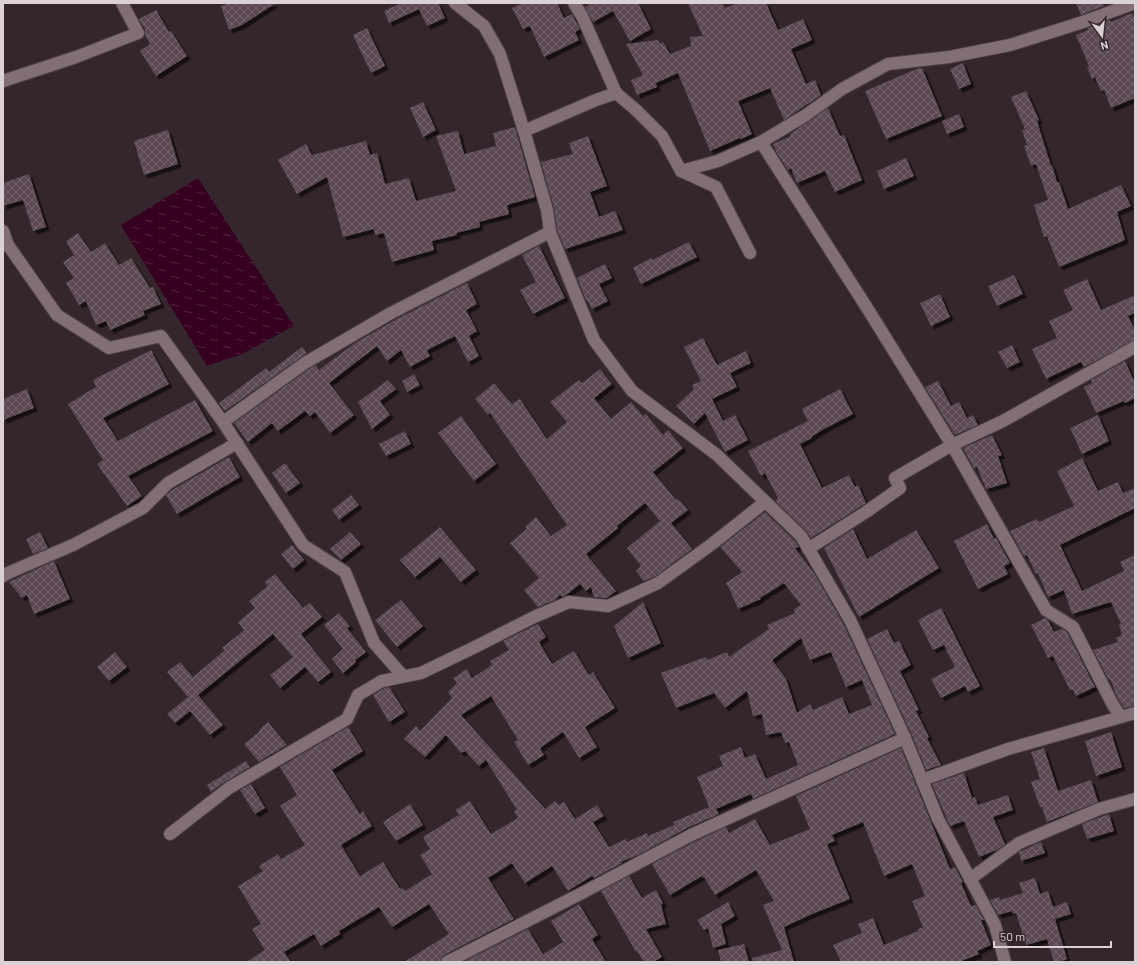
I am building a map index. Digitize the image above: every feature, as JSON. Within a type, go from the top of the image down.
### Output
[{"type":"street","points":[[3,81],[76,57],[138,34],[122,3]]},
{"type":"street","points":[[455,3],[484,26],[500,54],[546,210],[550,232],[594,340],[632,391],[717,455],[801,536],[850,620],[905,738],[938,819],[995,925],[1005,962]]},
{"type":"street","points":[[574,3],[582,16],[616,93],[636,110],[662,136],[681,171],[716,187],[750,253]]},
{"type":"street","points":[[681,171],[718,161],[761,142],[806,115],[842,89],[888,64],[949,57],[1010,45],[1080,23],[1135,3]]},
{"type":"street","points":[[524,132],[596,100],[616,93]]},
{"type":"street","points":[[761,142],[869,311],[952,445],[1046,610],[1073,627],[1114,705],[1122,717]]},
{"type":"street","points":[[3,231],[5,245],[57,315],[109,348],[161,336],[223,422],[302,545],[345,572],[374,643],[403,676]]},
{"type":"street","points":[[223,422],[305,363],[391,313],[550,232]]},
{"type":"street","points":[[808,549],[866,512],[900,488],[895,478],[952,445],[1003,421],[1135,347]]},
{"type":"street","points":[[3,576],[73,546],[142,508],[168,483],[237,443]]},
{"type":"street","points":[[170,834],[229,788],[347,719],[358,695],[382,681],[421,673],[534,617],[569,602],[608,606],[658,583],[712,544],[765,502]]},
{"type":"street","points":[[922,780],[1008,750],[1135,713]]},
{"type":"street","points":[[447,962],[691,835],[905,738]]},
{"type":"street","points":[[970,879],[1019,843],[1099,809],[1135,799]]},
{"type":"water","points":[[198,178],[294,326],[242,354],[207,366],[121,225]]},
{"type":"building","points":[[230,3],[276,3],[242,25],[229,30],[221,6]]},
{"type":"building","points":[[401,3],[438,3],[445,18],[427,26],[419,9],[389,23],[384,11]]},
{"type":"building","points":[[523,3],[557,3],[564,18],[572,14],[580,29],[575,32],[579,40],[544,57],[530,26],[523,29],[512,8]]},
{"type":"building","points":[[592,3],[638,3],[651,29],[630,41],[613,11],[593,22],[585,7]]},
{"type":"building","points":[[688,3],[722,3],[725,8],[738,3],[766,3],[778,30],[803,19],[812,40],[791,49],[806,84],[815,80],[821,95],[784,120],[770,88],[738,101],[752,134],[710,151],[678,73],[656,83],[657,87],[637,95],[631,80],[643,75],[626,44],[658,40],[660,44],[663,42],[670,54],[691,46],[690,37],[703,36]]},
{"type":"building","points":[[1076,3],[1102,3],[1104,6],[1081,15]]},
{"type":"building","points":[[156,10],[169,32],[171,31],[187,56],[156,76],[140,51],[150,44],[145,35],[145,29],[139,19]]},
{"type":"building","points":[[1132,13],[1135,20],[1135,98],[1111,108],[1104,90],[1101,91],[1095,77],[1092,79],[1087,67],[1089,66],[1076,35],[1088,30],[1087,28],[1110,20],[1111,22]]},
{"type":"building","points":[[367,28],[385,66],[371,73],[353,35]]},
{"type":"building","points":[[963,63],[971,84],[959,89],[950,69]]},
{"type":"building","points":[[922,68],[942,116],[886,139],[865,91]]},
{"type":"building","points":[[1026,91],[1039,120],[1037,121],[1051,166],[1052,165],[1057,182],[1059,182],[1068,209],[1121,185],[1131,206],[1117,212],[1125,240],[1059,267],[1047,236],[1044,237],[1034,205],[1048,200],[1036,164],[1031,166],[1024,146],[1027,145],[1022,130],[1025,129],[1011,97]]},
{"type":"building","points":[[423,102],[436,130],[423,137],[410,108]]},
{"type":"building","points":[[828,108],[840,136],[844,135],[862,180],[835,192],[825,171],[797,183],[791,168],[788,170],[773,144],[791,136],[790,134]]},
{"type":"building","points":[[959,114],[964,127],[947,134],[942,121]]},
{"type":"building","points":[[515,127],[535,197],[507,205],[509,214],[479,222],[480,227],[456,233],[457,235],[432,241],[434,250],[392,262],[384,233],[375,235],[374,229],[343,237],[327,177],[297,194],[278,160],[306,144],[312,155],[366,141],[370,155],[377,153],[385,184],[409,178],[416,201],[456,191],[436,136],[458,131],[464,154],[496,146],[493,133]]},
{"type":"building","points":[[168,130],[178,164],[144,175],[134,141]]},
{"type":"building","points":[[588,136],[607,186],[590,192],[599,217],[615,211],[623,230],[565,249],[557,230],[554,208],[541,162],[573,154],[569,143]]},
{"type":"building","points":[[906,158],[914,176],[884,189],[877,171]]},
{"type":"building","points":[[29,174],[46,227],[33,231],[23,200],[3,206],[3,183]]},
{"type":"building","points":[[78,233],[91,252],[105,243],[119,265],[131,258],[150,288],[153,287],[161,304],[143,311],[145,315],[110,330],[106,321],[96,325],[86,301],[79,305],[66,283],[74,278],[63,262],[74,255],[66,241]]},
{"type":"building","points":[[689,242],[697,257],[641,284],[633,268],[651,258],[652,260]]},
{"type":"building","points":[[539,246],[565,298],[533,314],[520,290],[536,282],[522,255]]},
{"type":"building","points":[[605,264],[612,278],[599,284],[608,301],[592,309],[586,300],[577,278]]},
{"type":"building","points":[[1014,275],[1023,294],[997,306],[988,286]]},
{"type":"building","points":[[1087,279],[1101,310],[1135,295],[1135,313],[1128,316],[1135,330],[1135,340],[1084,367],[1081,362],[1046,379],[1032,349],[1057,338],[1049,321],[1073,310],[1063,290]]},
{"type":"building","points":[[467,283],[477,304],[466,310],[477,331],[469,336],[479,356],[468,362],[455,336],[427,350],[430,356],[410,367],[401,350],[387,361],[377,346],[329,383],[354,415],[330,433],[315,412],[310,416],[305,411],[278,431],[272,423],[248,442],[234,423],[309,369],[316,365],[319,370],[355,343],[395,320]]},
{"type":"building","points":[[940,294],[950,317],[931,326],[920,303]]},
{"type":"building","points":[[703,338],[717,365],[746,351],[751,363],[730,373],[737,387],[712,399],[723,421],[735,415],[748,440],[725,452],[705,413],[694,424],[676,406],[694,389],[692,385],[701,381],[684,347]]},
{"type":"building","points":[[1012,345],[1020,362],[1007,368],[998,352]]},
{"type":"building","points":[[302,347],[307,353],[225,411],[219,403],[266,368],[269,372]]},
{"type":"building","points":[[151,350],[169,384],[103,418],[118,441],[195,400],[213,431],[128,476],[142,496],[127,506],[97,464],[103,460],[68,404],[96,387],[93,380]]},
{"type":"building","points":[[1125,361],[1135,383],[1135,398],[1096,413],[1084,387],[1092,383],[1091,380]]},
{"type":"building","points":[[600,369],[612,384],[594,398],[611,419],[631,402],[643,416],[646,414],[663,435],[668,430],[683,448],[653,472],[676,500],[678,499],[688,510],[671,523],[692,549],[654,577],[644,581],[636,571],[641,566],[627,548],[660,521],[645,503],[617,526],[618,528],[586,554],[616,591],[607,598],[594,597],[591,587],[586,591],[580,584],[566,595],[562,597],[560,595],[555,600],[538,607],[524,590],[539,578],[510,543],[527,529],[525,527],[536,517],[551,536],[567,525],[490,413],[488,415],[475,399],[494,383],[512,404],[520,399],[547,439],[567,422],[550,402],[579,380],[582,383]]},
{"type":"building","points":[[414,374],[420,385],[407,392],[402,381]]},
{"type":"building","points":[[388,380],[396,389],[380,401],[390,415],[372,429],[358,402]]},
{"type":"building","points":[[938,381],[951,406],[959,402],[967,418],[973,415],[978,425],[955,435],[925,387]]},
{"type":"building","points":[[27,389],[34,408],[3,420],[3,399]]},
{"type":"building","points":[[840,389],[853,414],[822,430],[811,437],[812,438],[800,444],[822,488],[849,475],[855,487],[858,485],[866,503],[811,538],[806,531],[775,501],[778,498],[765,473],[761,476],[748,451],[808,421],[802,409]]},
{"type":"building","points":[[1098,415],[1109,441],[1082,454],[1070,428]]},
{"type":"building","points":[[461,416],[496,464],[474,481],[438,433]]},
{"type":"building","points":[[405,431],[411,444],[386,456],[379,444]]},
{"type":"building","points":[[992,435],[1002,455],[998,456],[1007,483],[986,489],[977,467],[974,468],[963,448]]},
{"type":"building","points":[[229,457],[240,477],[177,514],[166,495]]},
{"type":"building","points":[[1082,458],[1098,491],[1118,482],[1123,493],[1135,488],[1135,508],[1060,545],[1082,591],[1124,571],[1120,562],[1135,555],[1135,706],[1124,708],[1118,699],[1110,679],[1109,680],[1093,650],[1118,642],[1116,638],[1122,635],[1119,625],[1121,624],[1111,602],[1072,614],[1064,590],[1048,597],[1038,573],[1036,574],[1027,555],[1024,556],[1010,531],[1037,519],[1039,522],[1074,506],[1057,471]]},
{"type":"building","points":[[285,463],[300,483],[286,493],[272,473]]},
{"type":"building","points":[[351,495],[359,505],[339,520],[332,510]]},
{"type":"building","points":[[765,512],[795,541],[799,547],[795,548],[814,573],[843,623],[895,734],[753,799],[751,794],[716,809],[719,814],[687,828],[638,855],[621,862],[622,863],[594,878],[592,876],[568,891],[552,866],[525,883],[512,863],[488,878],[514,919],[444,955],[440,962],[404,962],[449,934],[429,904],[392,927],[379,907],[339,931],[340,934],[321,946],[314,934],[284,952],[291,962],[246,962],[265,950],[252,929],[261,924],[238,886],[263,871],[259,866],[278,854],[281,859],[305,845],[280,806],[297,795],[280,767],[348,727],[363,751],[332,770],[360,814],[363,811],[372,826],[341,845],[360,876],[383,862],[400,889],[403,888],[405,891],[432,874],[420,855],[430,849],[423,837],[459,815],[455,810],[470,801],[491,834],[518,818],[514,811],[517,810],[486,760],[479,766],[465,751],[461,753],[446,735],[425,757],[404,739],[416,726],[420,731],[452,698],[448,692],[457,683],[453,678],[467,669],[472,678],[492,665],[490,661],[509,650],[503,641],[538,624],[546,637],[539,642],[552,664],[574,651],[589,675],[593,672],[615,708],[585,727],[597,747],[579,758],[563,732],[540,748],[544,755],[528,765],[514,742],[518,740],[491,696],[461,715],[545,809],[555,801],[558,805],[564,802],[575,819],[597,805],[604,816],[593,822],[609,847],[626,839],[627,842],[647,833],[648,836],[674,825],[673,822],[709,807],[697,777],[723,766],[719,756],[741,747],[745,758],[755,754],[766,779],[798,765],[789,742],[785,743],[781,732],[766,735],[762,714],[753,716],[747,691],[725,708],[714,693],[676,708],[661,673],[706,657],[707,660],[727,652],[729,657],[769,629],[767,625],[795,613],[794,609],[801,605],[784,583],[760,598],[761,599],[738,609],[726,583],[742,572],[720,547]],"holes":[[[801,638],[810,660],[831,652],[846,687],[862,680],[872,705],[849,714],[842,697],[813,710],[810,704],[797,713],[786,679],[772,660]]]},
{"type":"building","points":[[987,524],[994,539],[996,538],[1010,563],[1004,566],[1008,574],[978,589],[954,541]]},
{"type":"building","points":[[440,527],[476,570],[461,582],[440,557],[415,577],[400,560]]},
{"type":"building","points":[[853,529],[867,559],[916,530],[939,568],[859,617],[824,548]]},
{"type":"building","points":[[40,532],[48,548],[33,554],[26,539]]},
{"type":"building","points":[[350,532],[361,544],[341,560],[330,549]]},
{"type":"building","points":[[292,545],[304,560],[293,569],[281,554]]},
{"type":"building","points":[[54,561],[70,599],[34,614],[27,595],[22,598],[9,582]]},
{"type":"building","points":[[275,574],[303,608],[310,603],[322,617],[301,634],[331,672],[318,682],[305,667],[280,688],[270,675],[293,657],[273,634],[198,695],[223,725],[210,735],[190,711],[175,723],[167,714],[188,697],[167,672],[180,662],[193,677],[225,650],[222,648],[244,630],[238,622],[255,608],[249,601],[268,586],[265,582]]},
{"type":"building","points":[[401,600],[423,626],[397,647],[375,620]]},
{"type":"building","points":[[643,602],[661,643],[628,658],[614,626]]},
{"type":"building","points":[[941,608],[980,686],[968,692],[965,686],[941,698],[931,679],[955,667],[944,645],[933,650],[918,620]]},
{"type":"building","points":[[339,613],[350,626],[347,628],[366,652],[355,660],[356,662],[343,673],[332,659],[343,649],[324,625]]},
{"type":"building","points":[[1045,618],[1048,620],[1054,632],[1062,629],[1067,632],[1095,687],[1076,696],[1072,689],[1070,690],[1053,656],[1048,658],[1031,625]]},
{"type":"building","points":[[887,629],[894,643],[899,641],[911,665],[900,671],[919,710],[916,711],[929,737],[927,738],[941,765],[926,770],[912,735],[867,639]]},
{"type":"building","points":[[115,652],[127,667],[109,681],[97,667]]},
{"type":"building","points":[[389,687],[405,712],[389,722],[373,695]]},
{"type":"building","points":[[268,722],[287,745],[259,762],[244,744],[260,731],[259,730]]},
{"type":"building","points":[[1111,732],[1122,767],[1096,776],[1085,741]]},
{"type":"building","points":[[901,748],[950,869],[955,867],[963,882],[961,883],[971,906],[976,905],[984,920],[981,920],[991,945],[977,951],[979,954],[959,962],[841,962],[833,945],[862,933],[858,924],[873,918],[884,945],[918,931],[918,929],[923,927],[912,901],[925,896],[912,864],[884,876],[863,822],[832,835],[835,841],[827,844],[850,899],[784,927],[794,962],[753,962],[752,958],[782,950],[763,905],[774,901],[756,870],[715,895],[702,876],[670,895],[652,864],[726,827],[729,833],[755,819],[770,845],[810,829],[796,796]]},
{"type":"building","points":[[1044,748],[1058,791],[1091,780],[1098,802],[1047,822],[1031,782],[1040,779],[1031,752]]},
{"type":"building","points":[[246,761],[250,767],[211,792],[207,785]]},
{"type":"building","points":[[964,773],[972,798],[975,797],[978,805],[1008,795],[1013,810],[993,817],[1005,844],[997,850],[979,857],[964,821],[950,826],[932,784]]},
{"type":"building","points":[[251,784],[265,808],[255,814],[240,790]]},
{"type":"building","points":[[410,804],[423,825],[396,841],[383,822]]},
{"type":"building","points":[[1109,814],[1114,831],[1087,839],[1082,824]]},
{"type":"building","points":[[1041,842],[1045,853],[1021,861],[1019,852]]},
{"type":"building","points":[[629,876],[642,898],[656,890],[663,903],[661,905],[666,924],[646,929],[662,957],[653,962],[644,962],[637,951],[636,952],[601,891]]},
{"type":"building","points":[[1035,878],[1040,894],[1048,891],[1053,907],[1067,902],[1071,914],[1055,919],[1067,959],[1059,962],[1054,962],[1047,939],[1026,945],[1016,913],[1013,914],[1012,911],[998,915],[990,900],[999,897],[1000,900],[1023,893],[1019,883]]},
{"type":"building","points":[[728,902],[735,916],[721,924],[726,944],[713,948],[708,928],[704,930],[697,920]]},
{"type":"building","points":[[579,904],[598,935],[592,939],[606,962],[463,962],[528,929],[543,954],[563,942],[551,921]]},
{"type":"building","points":[[744,944],[749,962],[721,962],[718,950]]}]
